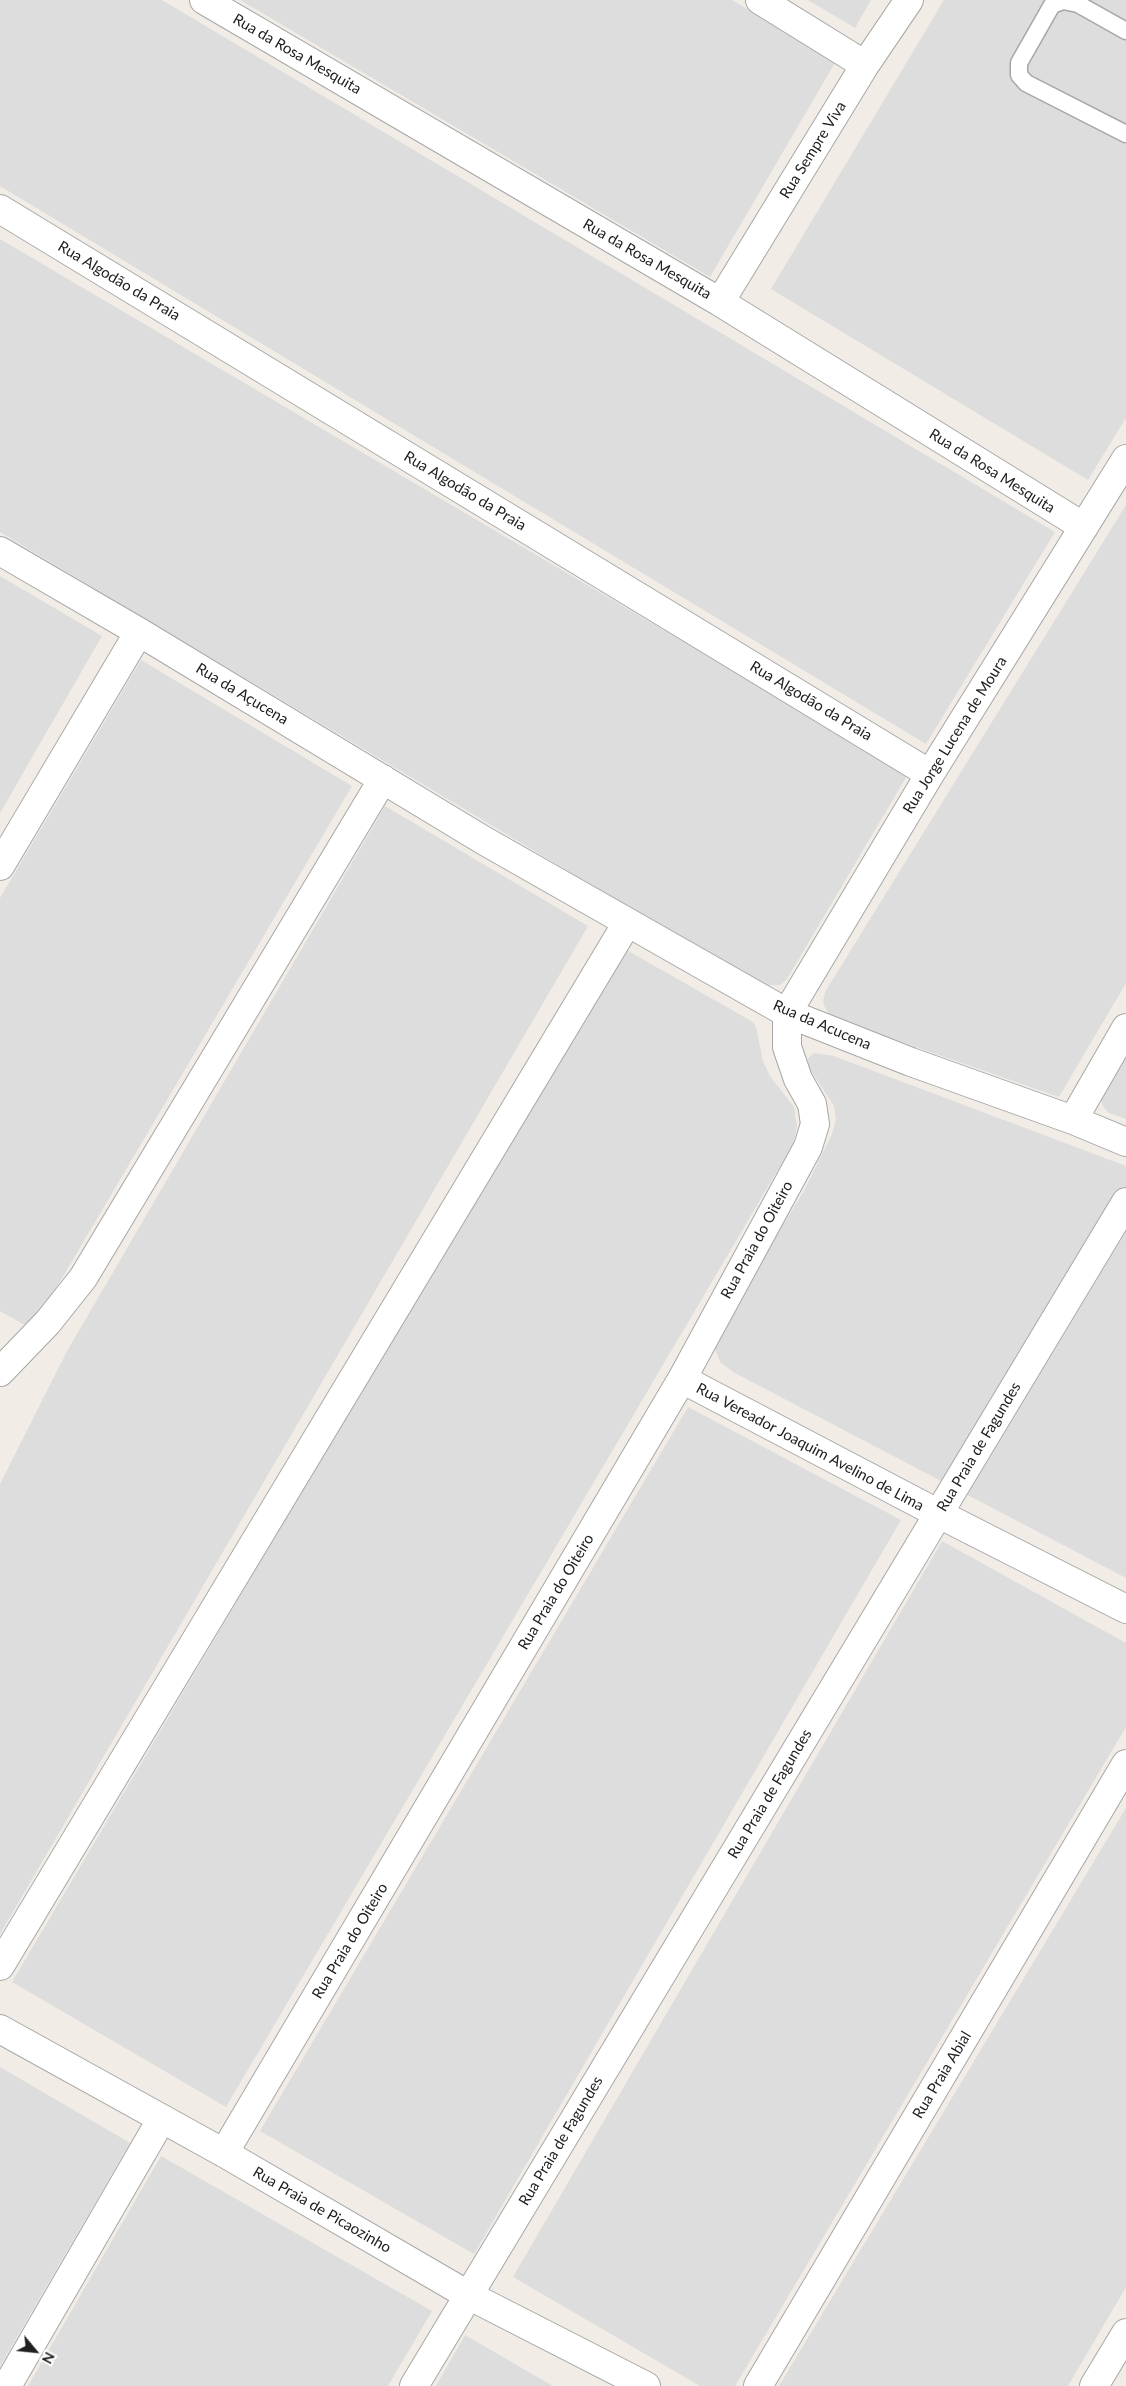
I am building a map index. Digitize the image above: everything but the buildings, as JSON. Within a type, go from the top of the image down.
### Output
[{"type":"street","name":"Rua da Rosa Mesquita","points":[[204,0],[720,302],[1084,528]]},
{"type":"street","points":[[760,0],[865,64]]},
{"type":"street","name":"Rua Sempre Viva","points":[[720,302],[865,64],[909,0]]},
{"type":"street","name":"Rua Algodão da Praia","points":[[0,209],[930,774]]},
{"type":"street","name":"Rua Jorge Lucena de Moura","points":[[787,1013],[930,774],[1126,459]]},
{"type":"street","name":"Rua da Açucena","points":[[0,550],[483,840]]},
{"type":"street","points":[[0,866],[139,632]]},
{"type":"street","points":[[0,1372],[48,1322],[83,1278],[383,779]]},
{"type":"street","name":"Rua da Acucena","points":[[483,840],[787,1013],[911,1062],[1073,1120],[1126,1142]]},
{"type":"street","points":[[0,1966],[627,923]]},
{"type":"street","name":"Rua Praia do Oiteiro","points":[[224,2153],[682,1379],[808,1147],[815,1124],[812,1104],[798,1079],[787,1047],[787,1013]]},
{"type":"street","points":[[1073,1120],[1126,1028]]},
{"type":"street","name":"Rua Praia de Fagundes","points":[[414,2386],[1126,1202]]},
{"type":"street","name":"Rua Vereador Joaquim Avelino de Lima","points":[[682,1379],[939,1514],[1126,1609]]},
{"type":"street","name":"Rua Praia Abial","points":[[758,2386],[1126,1764]]},
{"type":"street","name":"Rua Praia de Picaozinho","points":[[0,2029],[161,2120],[224,2153],[468,2295],[646,2386]]},
{"type":"street","points":[[7,2386],[161,2120]]},
{"type":"street","points":[[1094,2386],[1126,2333]]},
{"type":"lane","points":[[1126,31],[1078,4],[1063,1],[1052,5],[1019,63],[1019,75],[1026,83],[1126,134]]},
{"type":"shaded area","points":[[0,0],[162,0],[1055,532],[926,744],[0,186]]},
{"type":"shaded area","points":[[240,0],[732,0],[836,61],[710,277]]},
{"type":"shaded area","points":[[808,0],[871,0],[855,28]]},
{"type":"shaded area","points":[[944,0],[1126,0],[1126,418],[1088,480],[771,289]]},
{"type":"shaded area","points":[[0,239],[908,774],[787,979],[780,985],[761,986],[0,532]]},
{"type":"shaded area","points":[[1126,505],[1126,983],[1059,1097],[836,1019],[828,1013],[823,1003],[825,992]]},
{"type":"shaded area","points":[[0,576],[102,636],[0,813]]},
{"type":"shaded area","points":[[141,660],[352,786],[32,1329],[0,1311],[0,898]]},
{"type":"shaded area","points":[[385,806],[588,926],[0,1934],[0,1484],[66,1353]]},
{"type":"shaded area","points":[[623,948],[753,1022],[756,1027],[763,1061],[770,1076],[794,1107],[797,1127],[793,1144],[226,2107],[12,1982]]},
{"type":"shaded area","points":[[813,1053],[834,1056],[1126,1166],[1126,1578],[733,1372],[720,1362],[715,1349],[718,1333],[741,1291],[804,1191],[832,1134],[836,1119],[834,1106],[808,1066],[808,1059]]},
{"type":"shaded area","points":[[1126,1053],[1126,1119],[1109,1113],[1101,1101],[1102,1094]]},
{"type":"shaded area","points":[[688,1407],[901,1520],[474,2254],[260,2131]]},
{"type":"shaded area","points":[[942,1541],[1126,1643],[1126,1727],[735,2386],[700,2386],[513,2277]]},
{"type":"shaded area","points":[[1126,1808],[1126,2287],[1068,2386],[779,2386]]},
{"type":"shaded area","points":[[0,2067],[130,2143],[0,2366]]},
{"type":"shaded area","points":[[161,2156],[432,2311],[388,2386],[28,2386]]},
{"type":"shaded area","points":[[465,2335],[553,2386],[436,2386]]}]
